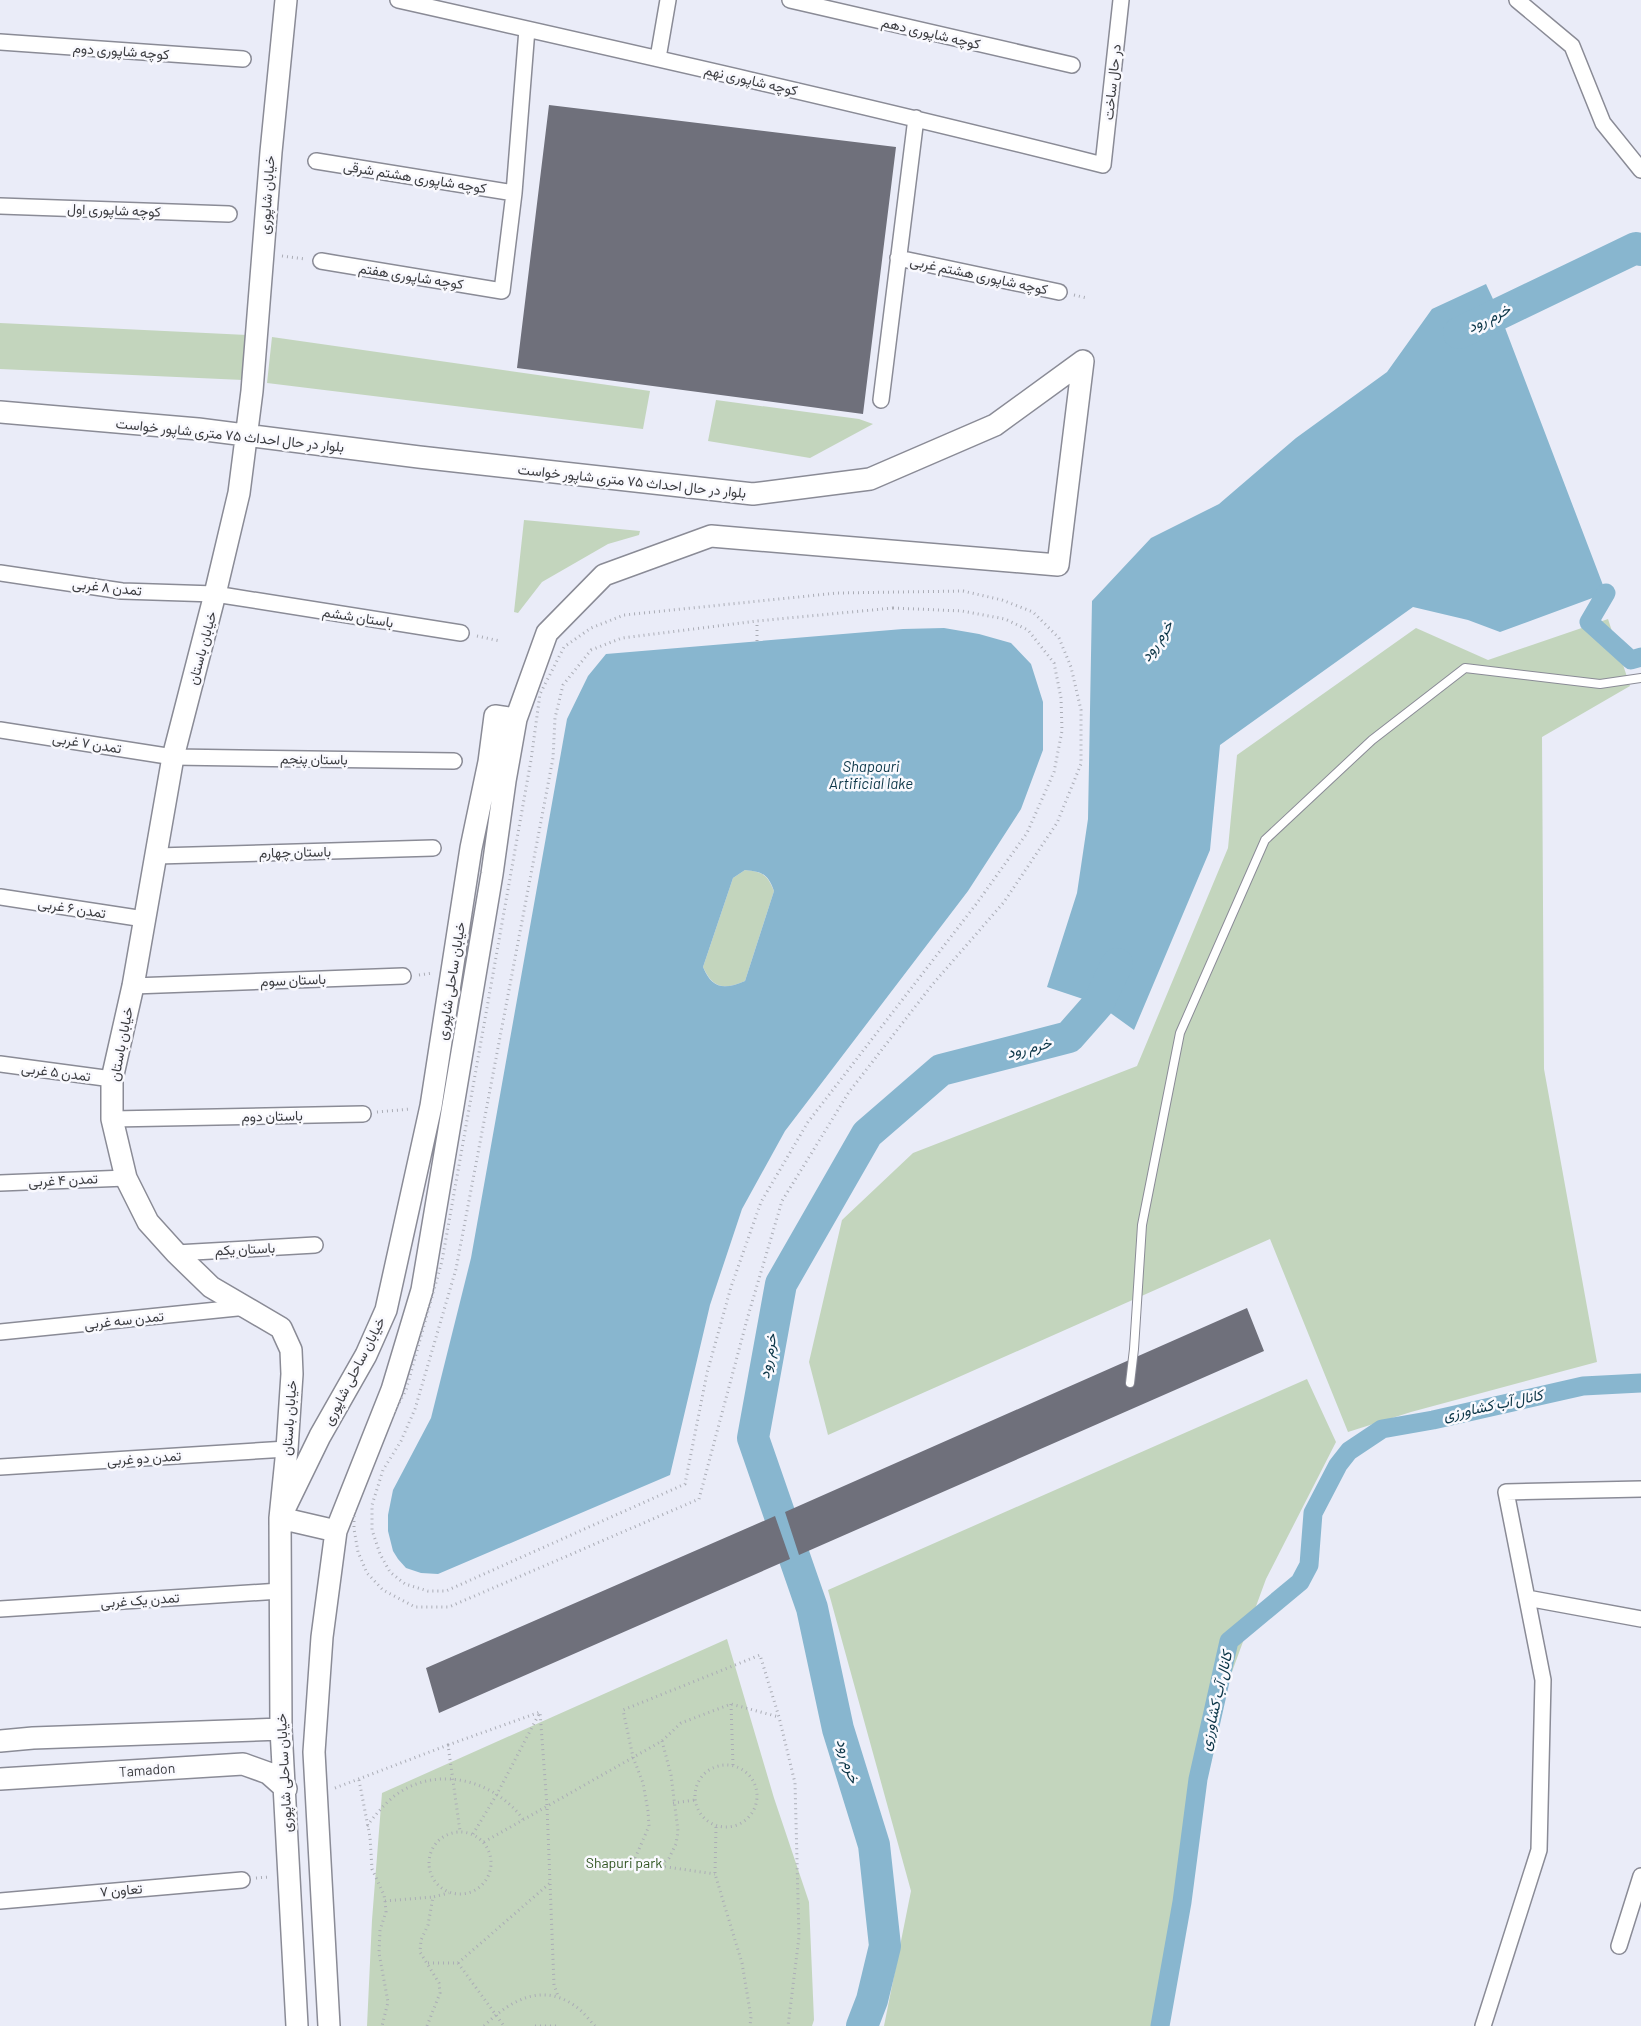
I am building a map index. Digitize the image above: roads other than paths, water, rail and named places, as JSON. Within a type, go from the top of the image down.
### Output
[{"type":"street","name":"خیابان شاپوری","points":[[247,435],[270,152],[286,0]]},
{"type":"street","name":"کوچه شاپوری نهم","points":[[398,0],[916,118],[1103,165]]},
{"type":"street","points":[[658,58],[668,0]]},
{"type":"street","name":"کوچه شاپوری دهم","points":[[791,0],[1072,65]]},
{"type":"street","name":"در حال ساخت","points":[[1103,165],[1121,0]]},
{"type":"street","points":[[1517,0],[1572,46],[1603,123],[1641,170]]},
{"type":"street","points":[[514,193],[527,29]]},
{"type":"street","name":"کوچه شاپوری دوم","points":[[0,42],[243,59]]},
{"type":"street","points":[[881,400],[916,118]]},
{"type":"street","name":"کوچه شاپوری هشتم شرقی","points":[[316,161],[514,193]]},
{"type":"street","name":"کوچه شاپوری هفتم","points":[[321,261],[502,290],[514,193]]},
{"type":"street","name":"کوچه شاپوری اول","points":[[0,206],[229,214]]},
{"type":"street","name":"کوچه شاپوری هشتم غربی","points":[[898,258],[1059,292]]},
{"type":"street","name":"بلوار در حال احداث ۷۵ متری شاپور خواست","points":[[0,412],[247,435],[419,457],[753,494],[870,479],[994,425],[1083,360],[1058,565],[711,536],[604,575],[547,633],[516,719]]},
{"type":"street","name":"خیابان باستان","points":[[247,435],[239,493],[173,757],[133,986],[112,1079],[112,1119],[126,1178],[148,1222],[211,1287],[248,1307],[280,1328],[291,1350],[292,1374],[280,1518]]},
{"type":"street","name":"تمدن ۸ غربی","points":[[0,573],[122,591],[215,594]]},
{"type":"street","name":"باستان ششم","points":[[215,594],[462,633]]},
{"type":"street","name":"خیابان ساحلی شاپوری","points":[[298,2026],[286,1789],[281,1729],[280,1518],[320,1436],[366,1355],[386,1310],[431,1106],[471,848],[489,762],[495,716],[516,719],[422,1290],[392,1390],[336,1531],[322,1637],[314,1752],[329,2026]]},
{"type":"street","name":"تمدن ۷ غربی","points":[[0,730],[173,757]]},
{"type":"street","name":"باستان پنجم","points":[[173,757],[454,761]]},
{"type":"street","name":"باستان چهارم","points":[[157,856],[433,848]]},
{"type":"street","name":"تمدن ۶ غربی","points":[[0,896],[144,919]]},
{"type":"street","name":"باستان سوم","points":[[133,986],[404,976]]},
{"type":"street","name":"تمدن ۵ غربی","points":[[0,1064],[112,1079]]},
{"type":"street","points":[[431,1106],[453,1109]]},
{"type":"street","name":"باستان دوم","points":[[112,1119],[363,1114]]},
{"type":"street","name":"تمدن ۴ غربی","points":[[0,1183],[126,1178]]},
{"type":"street","name":"باستان یکم","points":[[176,1253],[315,1245]]},
{"type":"street","name":"تمدن سه غربی","points":[[0,1332],[248,1307]]},
{"type":"street","name":"تمدن دو غربی","points":[[0,1467],[287,1449]]},
{"type":"street","points":[[1483,2026],[1539,1850],[1543,1680],[1506,1492],[1641,1489]]},
{"type":"street","points":[[280,1518],[336,1531]]},
{"type":"street","name":"تمدن یک غربی","points":[[0,1609],[280,1591]]},
{"type":"street","points":[[1527,1598],[1641,1619]]},
{"type":"street","points":[[0,1741],[33,1738],[281,1729]]},
{"type":"street","name":"Tamadon","points":[[0,1779],[243,1764],[268,1773],[286,1789]]},
{"type":"street","points":[[1619,1946],[1641,1876]]},
{"type":"street","name":"تعاون ۷","points":[[0,1901],[242,1880]]},
{"type":"lane","points":[[1130,1383],[1142,1225],[1180,1033],[1264,840],[1372,740],[1465,668],[1600,684],[1641,678]]},
{"type":"water","points":[[1486,284],[1499,312],[1606,593],[1500,632],[1468,620],[1413,607],[1220,745],[1210,850],[1134,1030],[1098,1004],[1047,987],[1077,893],[1088,819],[1092,601],[1151,538],[1219,504],[1296,438],[1387,372],[1432,309]]},
{"type":"water","name":"Shapouri Artificial lake","points":[[944,628],[979,634],[1011,643],[1031,664],[1043,702],[1043,750],[1021,809],[968,891],[785,1131],[742,1209],[710,1305],[670,1475],[438,1574],[421,1573],[406,1568],[393,1551],[388,1531],[388,1515],[393,1490],[431,1418],[471,1258],[567,719],[588,676],[606,654],[903,629]],"holes":[[[745,870],[761,873],[767,877],[774,891],[745,981],[731,986],[720,986],[710,980],[703,967],[733,878]]]},
{"type":"waterway","name":"خرم رود","points":[[1459,333],[1636,248],[1641,250]]},
{"type":"waterway","points":[[1606,593],[1589,622],[1631,660],[1641,657]]},
{"type":"waterway","name":"خرم رود","points":[[862,2026],[872,2000],[885,1946],[874,1845],[838,1729],[812,1608],[753,1438],[781,1284],[867,1134],[941,1070],[1069,1037],[1098,1004],[1117,964]]},
{"type":"waterway","name":"کانال آب کشاورزی","points":[[1160,2026],[1182,1902],[1198,1779],[1229,1641],[1300,1582],[1309,1565],[1313,1513],[1338,1465],[1349,1451],[1382,1429],[1433,1420],[1583,1386],[1641,1383]]},
{"type":"park label","name":"Shapuri park","points":[[624,1863]]}]
